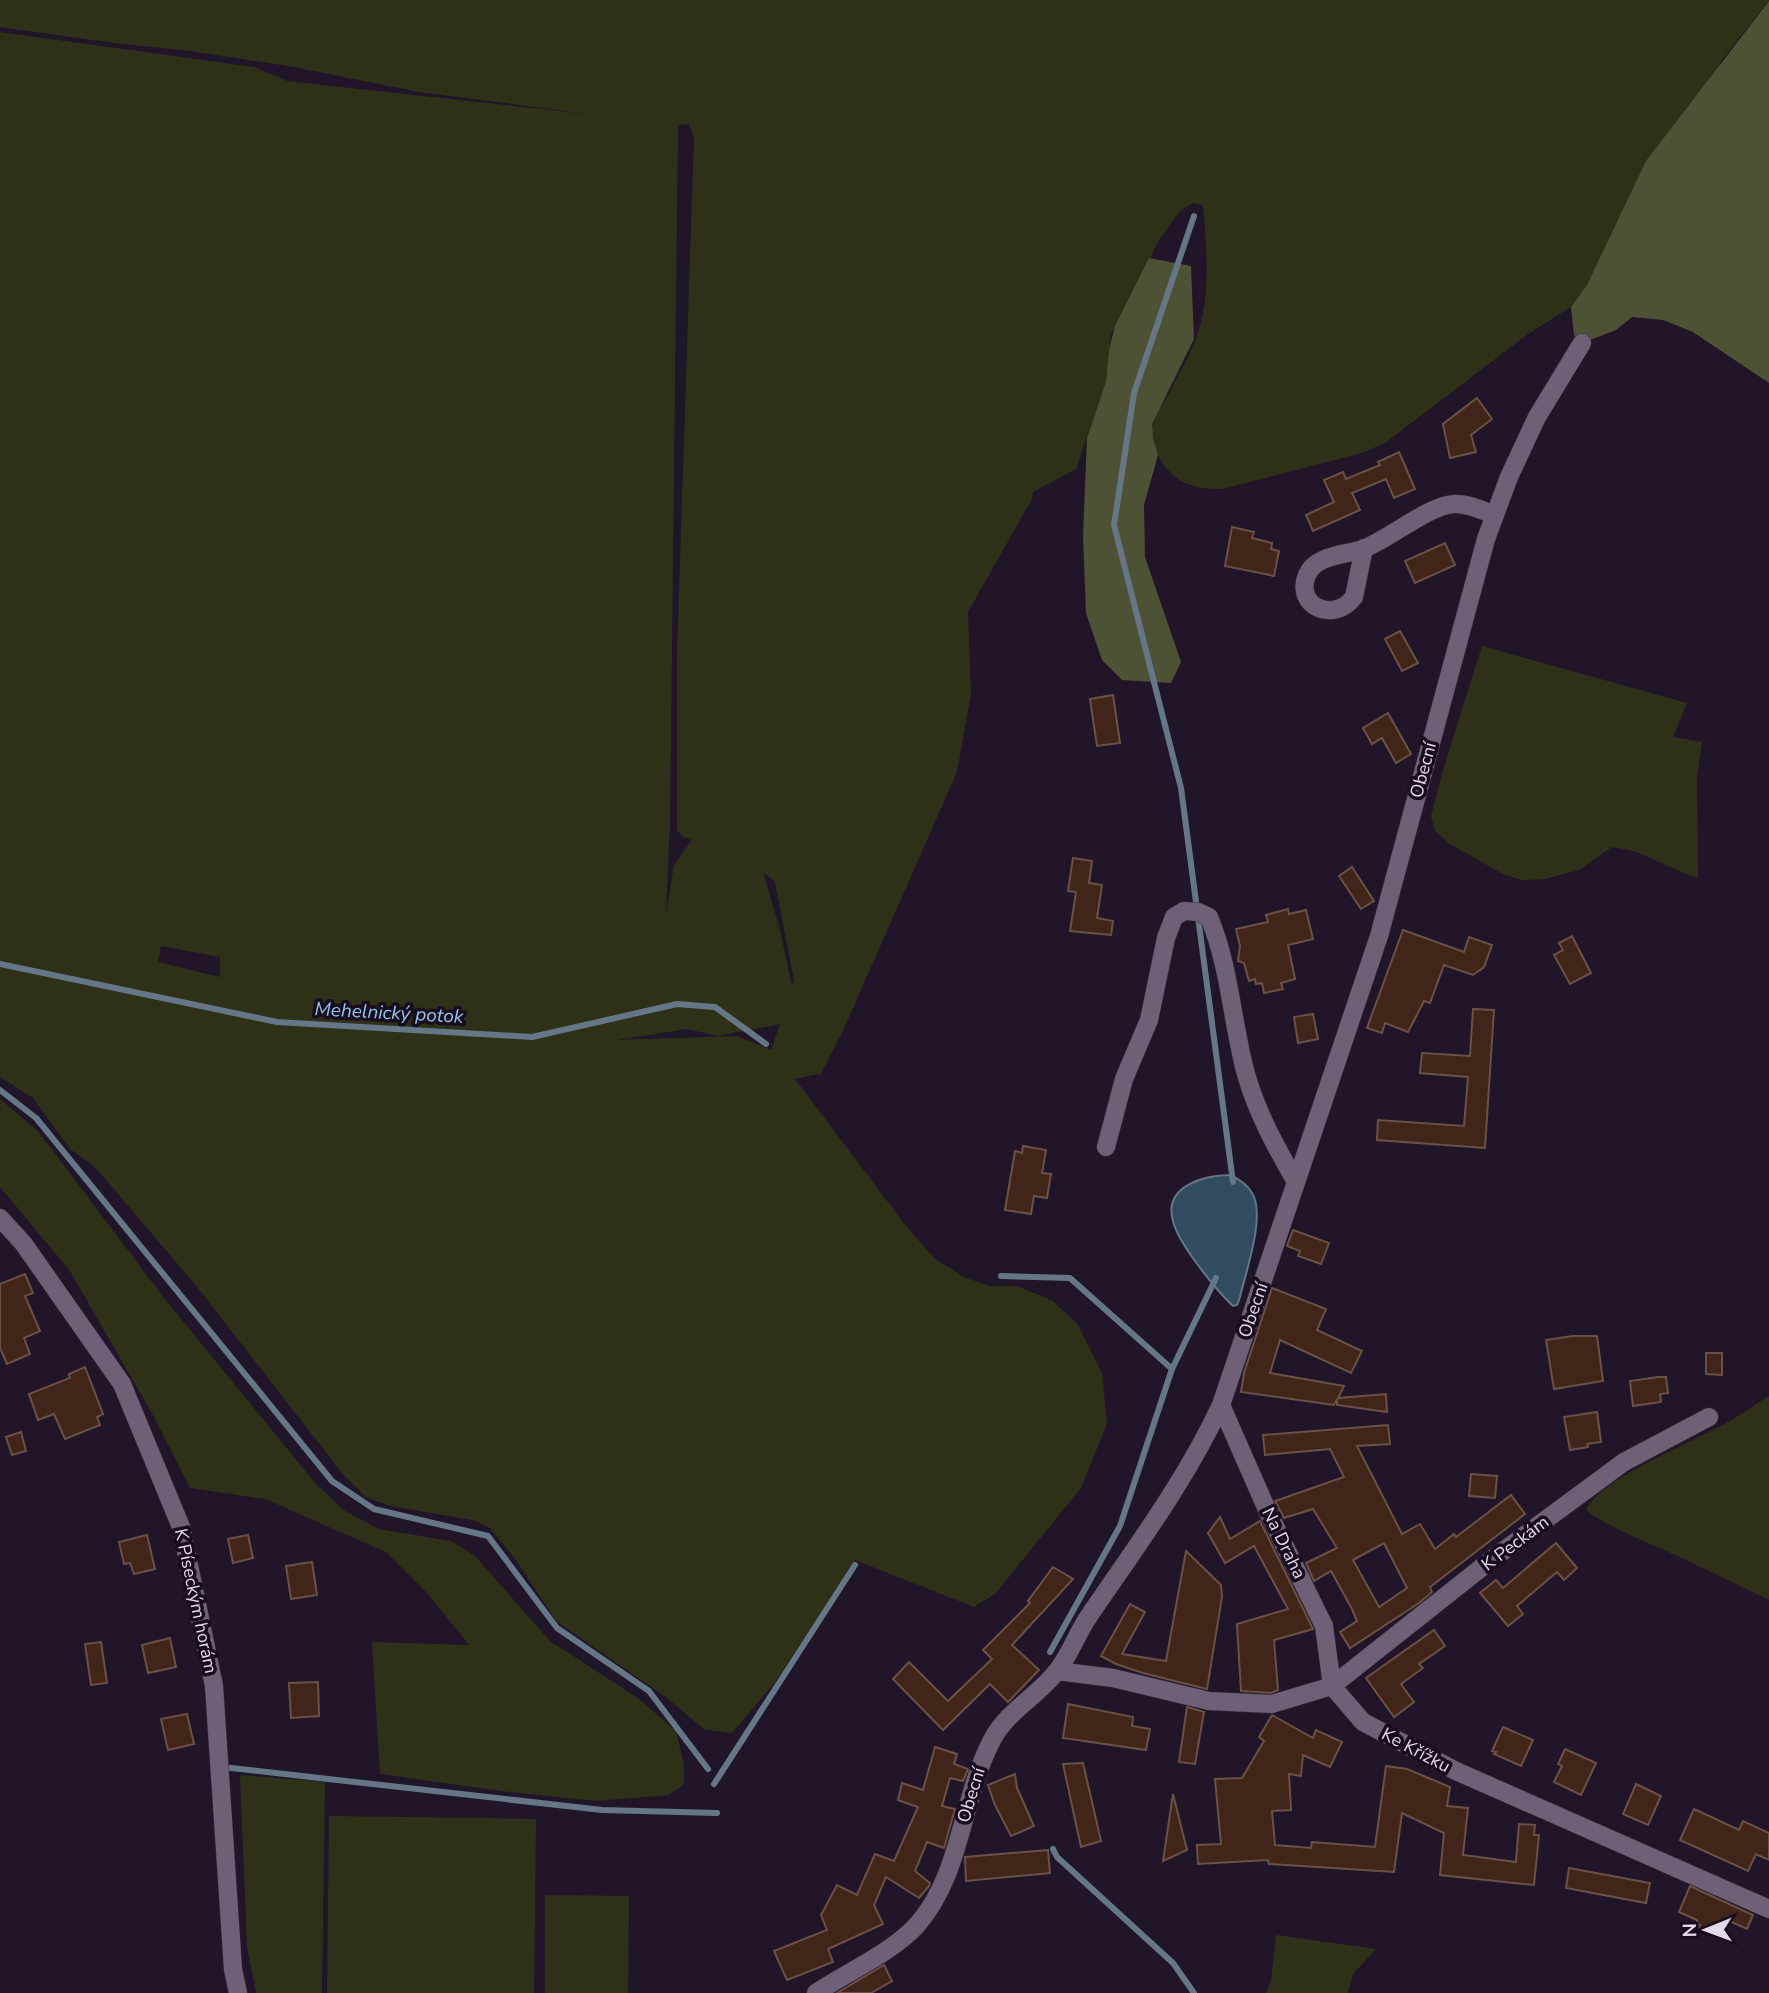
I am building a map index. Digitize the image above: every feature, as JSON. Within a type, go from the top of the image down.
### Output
[{"type":"street","name":"Obecní","points":[[816,1993],[897,1942],[926,1914],[940,1893],[982,1760],[993,1737],[1012,1713],[1057,1671],[1087,1619],[1162,1510],[1221,1405],[1379,936],[1458,640],[1495,515],[1509,477],[1537,417],[1582,343]]},
{"type":"street","points":[[1364,548],[1432,512],[1453,504],[1469,506],[1495,515]]},
{"type":"street","points":[[1106,1147],[1124,1079],[1149,1020],[1166,938],[1174,917],[1184,911],[1198,912],[1209,917],[1218,939],[1246,1075],[1269,1134],[1296,1182]]},
{"type":"street","name":"K Píseckým horám","points":[[0,1218],[23,1243],[122,1384],[181,1527],[214,1686],[233,1969],[238,1993]]},
{"type":"street","name":"Na Draha","points":[[1221,1405],[1268,1513],[1325,1626],[1332,1686]]},
{"type":"street","name":"K Peckám","points":[[1332,1686],[1491,1560],[1624,1462],[1709,1417]]},
{"type":"street","points":[[1057,1671],[1113,1678],[1209,1701],[1272,1704],[1332,1686]]},
{"type":"street","name":"Ke Křížku","points":[[1332,1686],[1363,1722],[1456,1771],[1769,1909]]},
{"type":"green space","points":[[0,0],[1769,0],[1722,60],[1587,285],[1571,307],[1528,334],[1385,443],[1362,453],[1222,489],[1190,485],[1171,473],[1155,447],[1152,426],[1192,349],[1202,318],[1207,276],[1203,205],[1193,203],[1180,211],[1159,240],[1111,335],[1106,381],[1076,469],[1033,492],[1032,499],[968,612],[971,694],[957,772],[842,1033],[820,1075],[795,1079],[906,1226],[935,1259],[964,1277],[989,1286],[1017,1286],[1053,1301],[1078,1325],[1102,1373],[1107,1424],[1081,1488],[995,1594],[974,1607],[855,1560],[776,1681],[732,1733],[705,1730],[667,1698],[556,1621],[516,1560],[490,1528],[473,1520],[390,1506],[366,1497],[342,1473],[198,1288],[96,1168],[70,1149],[33,1098],[0,1077],[0,32],[254,67],[287,81],[596,115],[419,92],[294,67],[190,51],[0,27]],"holes":[[[689,124],[694,137],[677,652],[677,831],[692,840],[674,865],[666,914],[670,821],[678,125]],[[763,872],[775,882],[794,981],[792,986],[780,930]],[[161,946],[220,957],[220,977],[158,962]],[[780,1024],[771,1050],[737,1036],[616,1040],[687,1029],[718,1036]]]},
{"type":"green space","points":[[1769,1],[1769,383],[1693,332],[1663,320],[1632,317],[1616,330],[1582,343],[1574,335],[1571,307],[1587,285],[1646,161]]},
{"type":"green space","points":[[1149,258],[1191,266],[1194,339],[1152,424],[1158,455],[1144,505],[1145,557],[1181,662],[1171,683],[1122,680],[1102,660],[1086,613],[1083,536],[1087,438],[1106,381],[1115,326]]},
{"type":"green space","points":[[1482,646],[1687,703],[1673,737],[1702,742],[1697,777],[1698,879],[1634,851],[1612,847],[1579,870],[1545,879],[1522,880],[1503,874],[1450,844],[1435,831],[1431,816]]},
{"type":"green space","points":[[0,1099],[38,1131],[164,1298],[316,1484],[345,1511],[379,1529],[451,1541],[475,1556],[550,1641],[638,1698],[676,1731],[684,1764],[684,1784],[669,1795],[596,1801],[380,1774],[372,1642],[469,1645],[428,1594],[386,1552],[265,1499],[190,1488],[154,1417],[70,1271],[0,1187]]},
{"type":"green space","points":[[1769,1396],[1769,1600],[1624,1532],[1586,1510],[1610,1485],[1629,1473],[1728,1422]]},
{"type":"green space","points":[[240,1775],[325,1782],[322,1993],[256,1993],[247,1947]]},
{"type":"green space","points":[[329,1816],[536,1819],[534,1993],[327,1993]]},
{"type":"green space","points":[[545,1895],[629,1896],[628,1993],[545,1993]]},
{"type":"green space","points":[[1276,1935],[1376,1949],[1353,1974],[1348,1993],[1266,1993],[1271,1981]]},
{"type":"water","points":[[1231,1175],[1243,1182],[1252,1193],[1257,1215],[1254,1244],[1240,1297],[1237,1305],[1233,1306],[1208,1278],[1182,1241],[1173,1221],[1172,1209],[1174,1199],[1188,1185],[1209,1177]]},
{"type":"building","points":[[1477,398],[1492,419],[1471,435],[1476,452],[1450,458],[1443,424]]},
{"type":"building","points":[[1399,452],[1415,489],[1394,498],[1386,479],[1352,493],[1360,510],[1313,531],[1306,515],[1334,502],[1324,480],[1343,472],[1346,479],[1380,465],[1378,462]]},
{"type":"building","points":[[1232,527],[1254,532],[1252,538],[1272,543],[1271,549],[1279,551],[1274,576],[1225,566]]},
{"type":"building","points":[[1445,543],[1455,565],[1415,583],[1405,561]]},
{"type":"building","points":[[1400,631],[1418,663],[1402,671],[1385,639]]},
{"type":"building","points":[[1113,695],[1120,743],[1097,746],[1090,699]]},
{"type":"building","points":[[1388,713],[1411,754],[1396,763],[1382,738],[1372,744],[1363,728]]},
{"type":"building","points":[[1073,858],[1092,861],[1089,883],[1102,885],[1097,918],[1113,921],[1111,935],[1070,931],[1076,892],[1068,891]]},
{"type":"building","points":[[1352,867],[1374,901],[1361,909],[1339,876]]},
{"type":"building","points":[[1288,909],[1289,914],[1306,910],[1313,939],[1288,945],[1295,979],[1281,983],[1283,989],[1264,993],[1262,983],[1256,984],[1255,979],[1249,981],[1244,963],[1238,961],[1240,946],[1236,929],[1268,922],[1266,915]]},
{"type":"building","points":[[1403,930],[1464,952],[1469,937],[1492,945],[1484,967],[1473,975],[1444,965],[1430,1003],[1424,1001],[1408,1032],[1385,1023],[1382,1033],[1367,1028]]},
{"type":"building","points":[[1572,936],[1591,973],[1570,984],[1554,955],[1563,950],[1559,943]]},
{"type":"building","points":[[1473,1009],[1494,1010],[1485,1148],[1377,1140],[1378,1120],[1464,1126],[1468,1077],[1420,1073],[1422,1053],[1470,1056]]},
{"type":"building","points":[[1313,1014],[1318,1039],[1298,1043],[1294,1017]]},
{"type":"building","points":[[1023,1146],[1046,1150],[1042,1173],[1051,1174],[1047,1198],[1034,1196],[1031,1214],[1005,1210],[1015,1151],[1022,1153]]},
{"type":"building","points":[[1293,1230],[1329,1243],[1321,1264],[1298,1256],[1300,1251],[1287,1246]]},
{"type":"building","points":[[25,1274],[33,1293],[25,1296],[40,1331],[24,1338],[30,1354],[7,1364],[0,1348],[0,1284]]},
{"type":"building","points":[[1272,1288],[1326,1309],[1317,1330],[1362,1351],[1351,1373],[1280,1340],[1270,1373],[1344,1386],[1338,1398],[1386,1394],[1387,1412],[1337,1405],[1337,1399],[1334,1405],[1241,1392],[1244,1373]]},
{"type":"building","points":[[1597,1336],[1603,1381],[1554,1389],[1546,1340]]},
{"type":"building","points":[[1706,1353],[1722,1353],[1722,1375],[1706,1374]]},
{"type":"building","points":[[85,1367],[103,1414],[97,1417],[100,1425],[65,1439],[54,1414],[38,1420],[29,1394],[70,1378],[69,1374]]},
{"type":"building","points":[[1666,1377],[1668,1393],[1660,1394],[1661,1402],[1633,1406],[1630,1381]]},
{"type":"building","points":[[1597,1412],[1601,1442],[1570,1450],[1564,1417]]},
{"type":"building","points":[[1388,1425],[1390,1444],[1357,1446],[1402,1534],[1420,1524],[1435,1549],[1454,1534],[1456,1537],[1511,1495],[1525,1514],[1430,1587],[1432,1592],[1419,1603],[1350,1648],[1340,1632],[1357,1621],[1352,1609],[1331,1571],[1314,1581],[1306,1563],[1337,1548],[1313,1509],[1284,1518],[1275,1501],[1344,1477],[1330,1449],[1265,1455],[1263,1435]],"holes":[[[1384,1543],[1407,1588],[1379,1607],[1353,1560]]]},
{"type":"building","points":[[21,1432],[26,1451],[12,1455],[6,1437]]},
{"type":"building","points":[[1471,1474],[1497,1476],[1495,1498],[1469,1496]]},
{"type":"building","points":[[1220,1517],[1230,1539],[1260,1521],[1313,1629],[1274,1640],[1278,1690],[1271,1693],[1241,1691],[1237,1624],[1288,1609],[1254,1546],[1225,1563],[1208,1533]]},
{"type":"building","points":[[147,1535],[155,1569],[134,1574],[130,1563],[124,1564],[119,1542]]},
{"type":"building","points":[[248,1535],[253,1558],[233,1563],[228,1539]]},
{"type":"building","points":[[1556,1543],[1577,1568],[1564,1580],[1557,1572],[1517,1606],[1523,1614],[1508,1626],[1480,1593],[1496,1580],[1503,1588]]},
{"type":"building","points":[[1186,1551],[1221,1585],[1222,1597],[1207,1689],[1143,1673],[1101,1656],[1130,1604],[1145,1612],[1122,1654],[1166,1661]]},
{"type":"building","points":[[312,1562],[317,1595],[291,1599],[286,1566]]},
{"type":"building","points":[[1053,1567],[1073,1579],[1012,1645],[1039,1670],[1008,1702],[990,1684],[943,1730],[893,1679],[909,1662],[948,1701],[992,1659],[983,1650],[1030,1603],[1028,1601]]},
{"type":"building","points":[[1434,1630],[1445,1646],[1419,1664],[1423,1668],[1401,1684],[1414,1702],[1394,1717],[1366,1678]]},
{"type":"building","points":[[170,1638],[176,1667],[148,1673],[142,1645]]},
{"type":"building","points":[[101,1642],[107,1683],[91,1685],[85,1644]]},
{"type":"building","points":[[318,1682],[319,1716],[291,1718],[289,1683]]},
{"type":"building","points":[[1068,1704],[1133,1717],[1132,1726],[1150,1729],[1146,1750],[1063,1738]]},
{"type":"building","points":[[1187,1707],[1204,1712],[1195,1764],[1179,1762]]},
{"type":"building","points":[[187,1714],[194,1744],[168,1750],[161,1719]]},
{"type":"building","points":[[1272,1715],[1313,1738],[1316,1730],[1342,1742],[1330,1767],[1303,1755],[1301,1776],[1289,1774],[1291,1810],[1272,1811],[1275,1845],[1311,1848],[1312,1842],[1375,1847],[1386,1766],[1407,1769],[1450,1787],[1447,1806],[1468,1808],[1463,1855],[1516,1862],[1519,1824],[1535,1825],[1534,1835],[1539,1835],[1534,1885],[1440,1875],[1444,1833],[1402,1813],[1394,1872],[1269,1864],[1268,1860],[1198,1864],[1197,1845],[1221,1844],[1215,1779],[1242,1778],[1264,1741],[1259,1737]]},
{"type":"building","points":[[1503,1727],[1533,1740],[1521,1766],[1492,1751]]},
{"type":"building","points":[[935,1747],[957,1754],[954,1764],[968,1769],[963,1781],[950,1778],[942,1806],[955,1809],[944,1848],[927,1842],[915,1871],[930,1883],[929,1886],[919,1898],[886,1877],[874,1905],[883,1924],[828,1949],[833,1962],[787,1980],[774,1951],[827,1930],[821,1915],[837,1885],[857,1895],[875,1854],[894,1861],[918,1807],[898,1800],[902,1783],[923,1790]]},
{"type":"building","points":[[1565,1749],[1596,1763],[1581,1795],[1554,1782],[1562,1766],[1558,1764]]},
{"type":"building","points":[[1083,1763],[1101,1841],[1081,1847],[1063,1764]]},
{"type":"building","points":[[1015,1774],[1017,1788],[1034,1826],[1011,1836],[988,1785]]},
{"type":"building","points":[[1636,1784],[1661,1796],[1648,1825],[1623,1814]]},
{"type":"building","points":[[1173,1794],[1187,1850],[1163,1861]]},
{"type":"building","points":[[1694,1809],[1739,1830],[1743,1821],[1769,1833],[1769,1860],[1756,1854],[1748,1871],[1680,1840]]},
{"type":"building","points":[[1048,1850],[1050,1873],[966,1881],[965,1857]]},
{"type":"building","points":[[1569,1868],[1650,1883],[1646,1903],[1566,1888]]},
{"type":"building","points":[[1690,1886],[1753,1915],[1747,1929],[1725,1919],[1722,1928],[1718,1926],[1714,1935],[1699,1929],[1697,1920],[1679,1912]]},
{"type":"building","points":[[884,1965],[892,1981],[871,1993],[837,1993]]},
{"type":"waterway","points":[[1194,216],[1134,393],[1114,525],[1181,788],[1233,1182]]},
{"type":"waterway","name":"Mehelnický potok","points":[[0,964],[277,1022],[532,1037],[677,1004],[715,1007],[766,1044]]},
{"type":"waterway","points":[[0,1090],[36,1118],[332,1481],[374,1509],[488,1536],[557,1628],[649,1691],[708,1769]]},
{"type":"waterway","points":[[1001,1276],[1070,1278],[1172,1369],[1120,1526],[1050,1652]]},
{"type":"waterway","points":[[1172,1369],[1216,1278]]},
{"type":"waterway","points":[[714,1784],[855,1565]]},
{"type":"waterway","points":[[231,1768],[602,1810],[717,1813]]},
{"type":"waterway","points":[[1053,1849],[1057,1857],[1173,1963],[1194,1993]]}]
